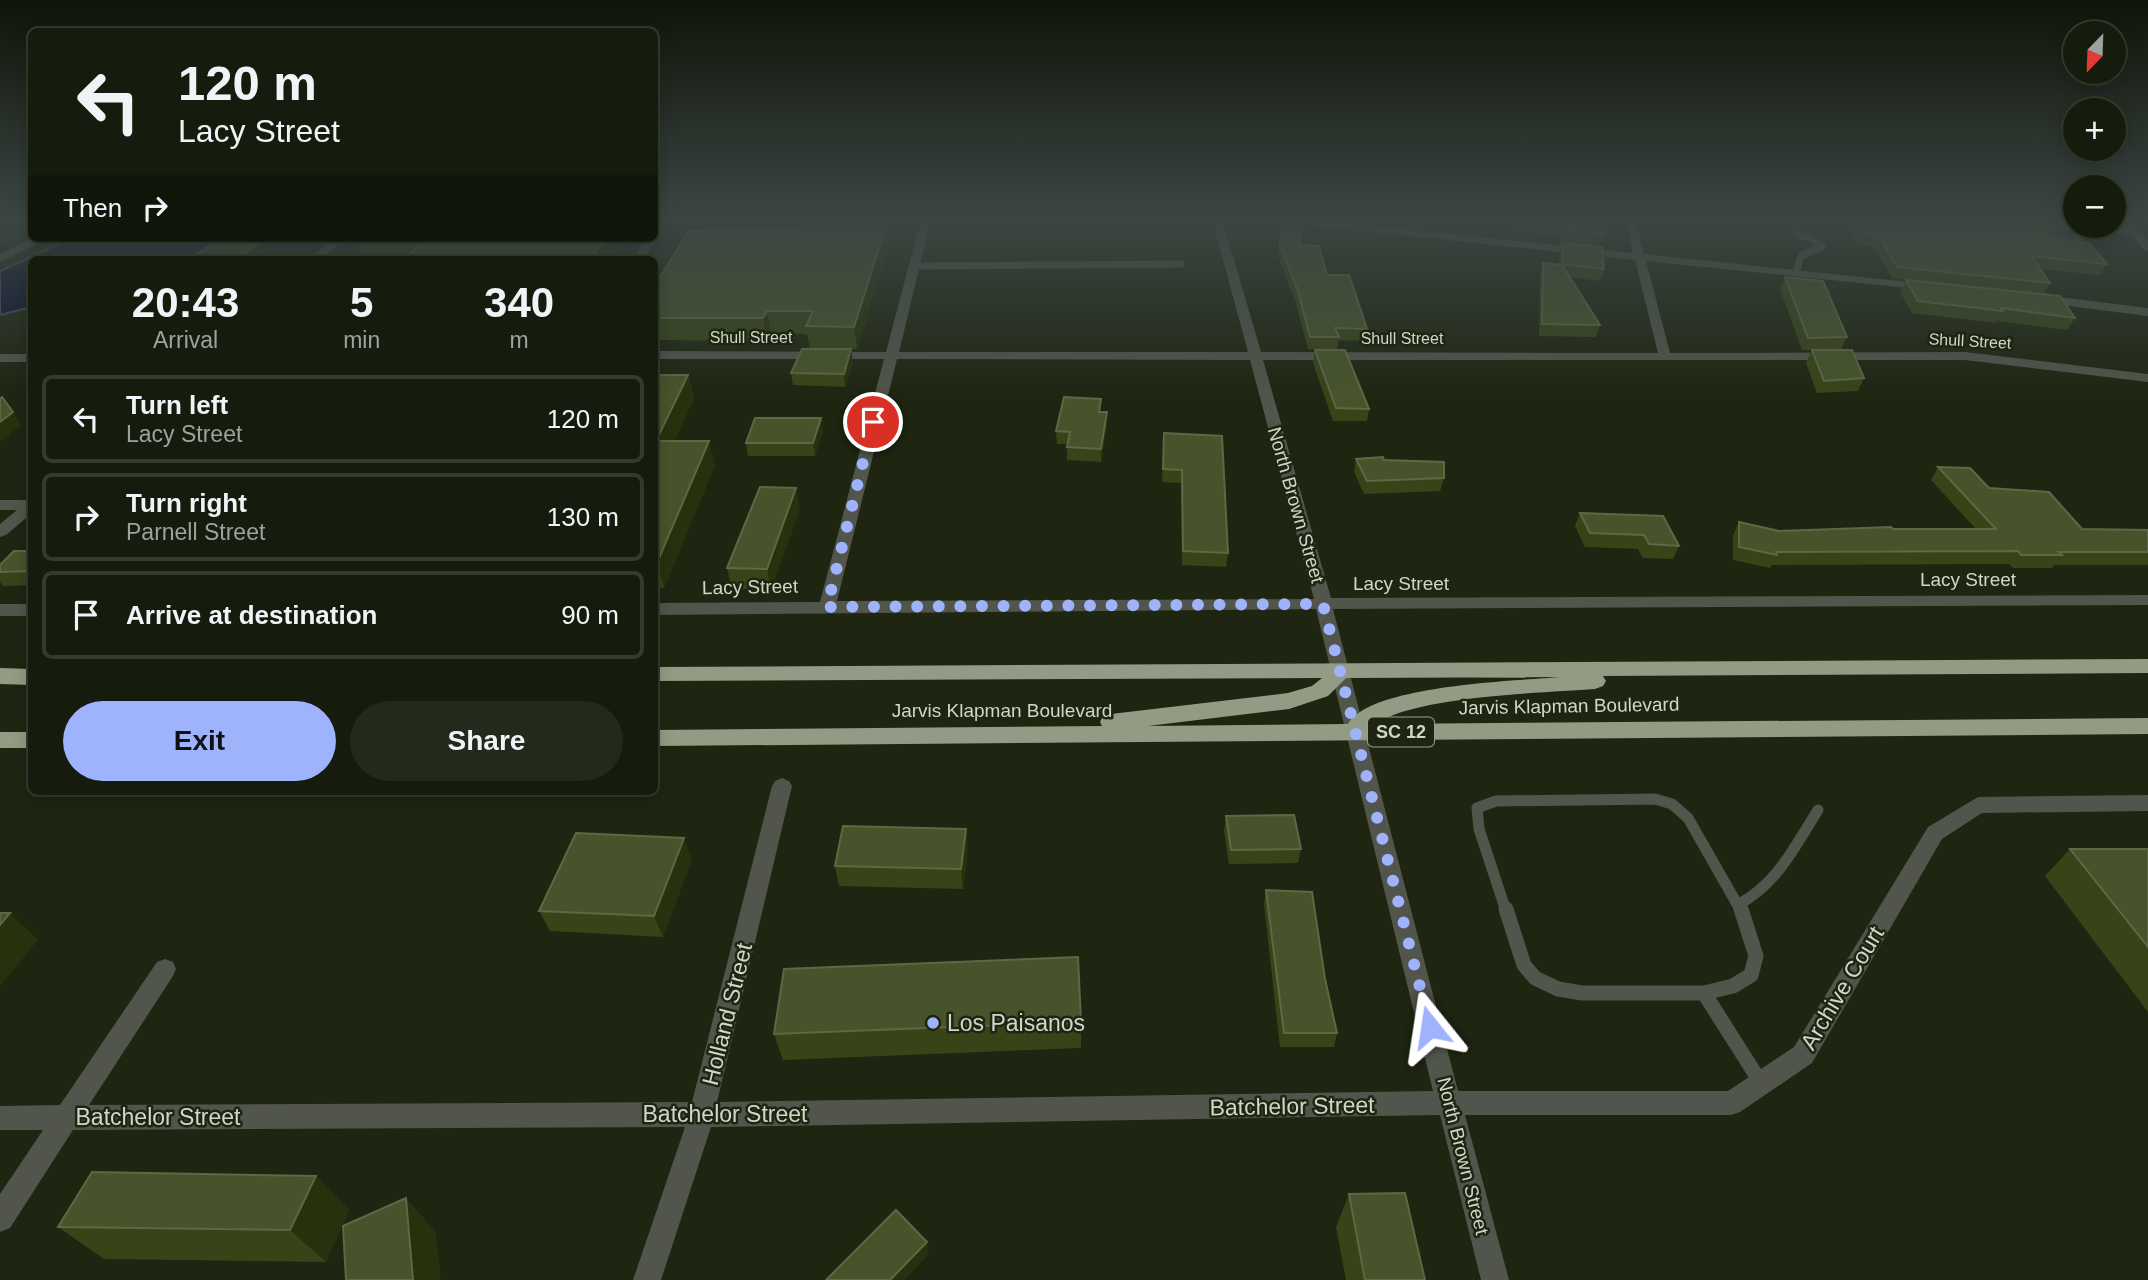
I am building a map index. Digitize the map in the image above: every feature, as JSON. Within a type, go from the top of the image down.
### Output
[{"type":"highway","name":"Jarvis Klapman Boulevard","points":[[658,674],[2148,666]]},
{"type":"highway","points":[[1354,733],[1359,724],[1378,711],[1419,700],[1744,668]]},
{"type":"highway","points":[[991,735],[1289,701],[1320,691],[1335,679],[1339,670]]},
{"type":"highway","points":[[0,677],[28,677]]},
{"type":"highway","name":"Jarvis Klapman Boulevard","points":[[658,737],[2148,726]]},
{"type":"highway","points":[[0,740],[28,740]]},
{"type":"street","points":[[827,607],[911,279]]},
{"type":"street","name":"North Brown Street","points":[[1233,279],[1323,604],[1494,1280]]},
{"type":"street","points":[[1645,279],[1665,357]]},
{"type":"street","points":[[1849,279],[1945,289]]},
{"type":"street","points":[[2032,298],[2148,312]]},
{"type":"street","name":"Shull Street","points":[[658,355],[1955,355],[2148,378]]},
{"type":"street","points":[[0,358],[28,358]]},
{"type":"street","points":[[0,505],[28,505]]},
{"type":"street","points":[[0,532],[28,508]]},
{"type":"street","name":"Lacy Street","points":[[658,609],[2148,600]]},
{"type":"street","points":[[0,610],[28,610]]},
{"type":"street","name":"Holland Street","points":[[648,1280],[702,1114],[782,786]]},
{"type":"street","name":"Archive Court","points":[[1450,1103],[1731,1103],[1803,1055],[1935,833],[1978,805],[2148,803]]},
{"type":"street","points":[[0,1218],[166,969]]},
{"type":"street","name":"Batchelor Street","points":[[0,1118],[702,1114],[1450,1103]]},
{"type":"lane","points":[[1655,799],[1672,804],[1688,818],[1739,904],[1756,956],[1751,975],[1733,986],[1704,993],[1582,993],[1558,989],[1535,978],[1524,965],[1479,829],[1477,808],[1496,801],[1655,799]]},
{"type":"lane","points":[[1739,904],[1758,896],[1772,883],[1818,810]]},
{"type":"lane","points":[[1704,993],[1761,1083]]},
{"type":"shaded area","points":[[0,279],[28,279],[28,308],[0,315]]},
{"type":"building","points":[[869,279],[854,327],[806,326],[813,311],[767,311],[763,318],[658,318],[658,281]]},
{"type":"building","points":[[1293,279],[1350,279],[1367,329],[1335,328],[1339,337],[1310,337]]},
{"type":"building","points":[[1543,279],[1571,279],[1600,325],[1542,324]]},
{"type":"building","points":[[1786,279],[1823,281],[1847,337],[1808,338]]},
{"type":"building","points":[[2009,279],[2047,279],[2050,283]]},
{"type":"building","points":[[1906,280],[2060,296],[2075,318],[1918,301]]},
{"type":"building","points":[[802,349],[851,349],[844,374],[791,373]]},
{"type":"building","points":[[1315,350],[1345,350],[1369,409],[1336,408]]},
{"type":"building","points":[[1812,350],[1852,350],[1864,378],[1824,381]]},
{"type":"building","points":[[658,375],[688,375],[658,437]]},
{"type":"building","points":[[2,397],[13,412],[0,422],[0,399]]},
{"type":"building","points":[[1064,397],[1101,399],[1099,412],[1107,412],[1101,449],[1067,447],[1070,432],[1056,431]]},
{"type":"building","points":[[755,418],[821,418],[813,443],[746,443]]},
{"type":"building","points":[[1164,433],[1222,436],[1228,553],[1183,551],[1182,470],[1163,469]]},
{"type":"building","points":[[658,441],[709,441],[658,561]]},
{"type":"building","points":[[1383,457],[1384,460],[1444,462],[1444,478],[1367,481],[1356,459]]},
{"type":"building","points":[[1938,467],[1970,468],[1989,488],[2049,492],[2082,529],[2148,530],[2148,552],[2059,552],[2062,555],[2021,555],[2018,551],[1776,552],[1777,555],[1739,547],[1739,522],[1779,531],[1891,527],[1996,529]]},
{"type":"building","points":[[760,487],[796,488],[767,569],[727,568]]},
{"type":"building","points":[[1580,513],[1663,516],[1679,546],[1649,544],[1644,535],[1590,533]]},
{"type":"building","points":[[14,551],[28,551],[28,571],[0,572],[0,565]]},
{"type":"building","points":[[1294,815],[1301,849],[1231,850],[1226,816]]},
{"type":"building","points":[[843,826],[966,829],[961,869],[835,866]]},
{"type":"building","points":[[576,833],[684,838],[654,916],[539,911]]},
{"type":"building","points":[[2070,849],[2148,849],[2148,947]]},
{"type":"building","points":[[1266,890],[1312,892],[1325,979],[1337,1033],[1284,1033]]},
{"type":"building","points":[[0,913],[10,913],[0,925]]},
{"type":"building","points":[[1078,957],[1081,1022],[774,1034],[784,969]]},
{"type":"building","points":[[92,1172],[316,1176],[290,1230],[58,1227]]},
{"type":"building","points":[[1405,1193],[1425,1280],[1365,1280],[1349,1194]]},
{"type":"building","points":[[406,1198],[413,1280],[346,1280],[343,1226]]},
{"type":"building","points":[[896,1210],[927,1242],[890,1280],[826,1280]]},
{"type":"place","name":"Los Paisanos","points":[[933,1023]]},
{"type":"route","points":[[873,422],[827,607],[1323,604],[1430,1027]]}]
